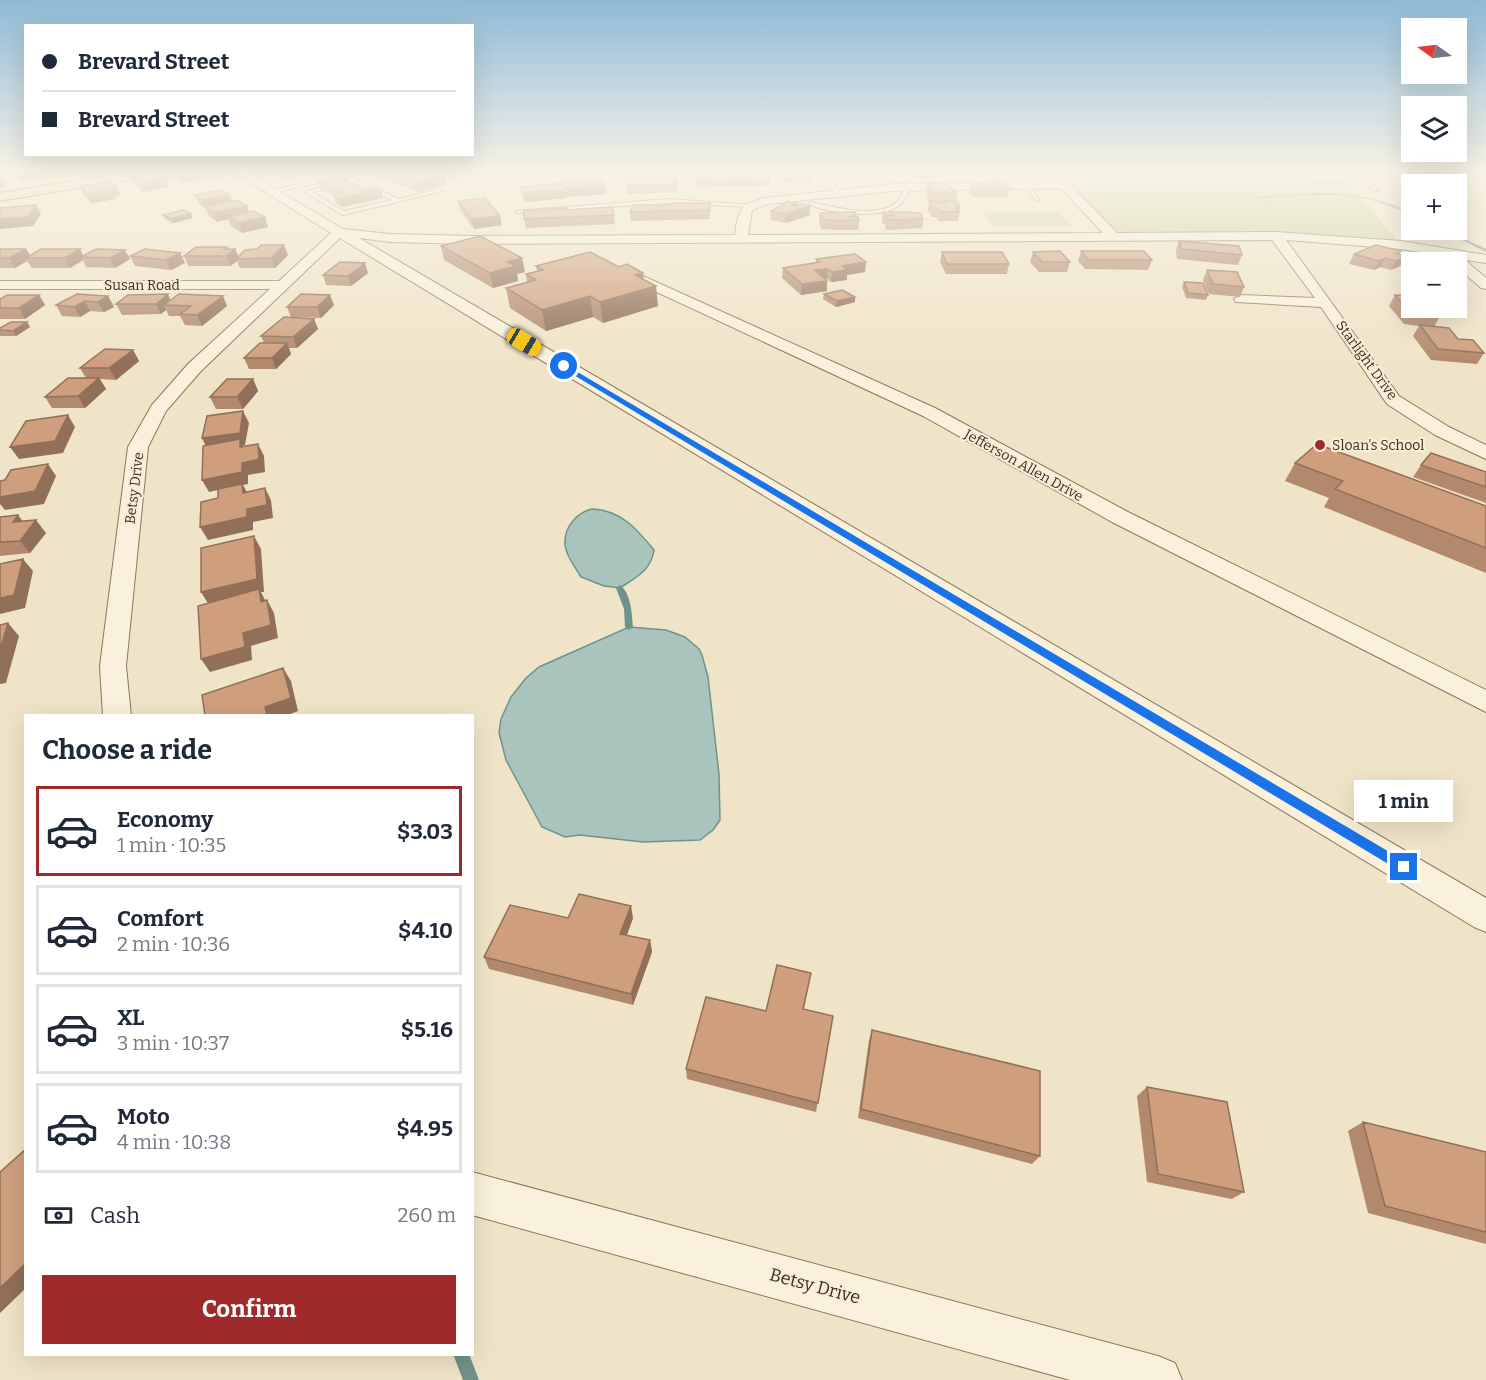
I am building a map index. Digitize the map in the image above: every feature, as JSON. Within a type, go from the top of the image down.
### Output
[{"type":"street","name":"Betsy Drive","points":[[117,714],[113,666],[138,447],[158,409],[195,367],[335,235]]},
{"type":"street","points":[[345,235],[1486,916]]},
{"type":"street","points":[[368,235],[390,238],[557,240],[1276,236],[1356,241],[1448,252]]},
{"type":"street","name":"Starlight Drive","points":[[1276,236],[1393,400],[1442,431],[1486,453]]},
{"type":"street","name":"Jefferson Allen Drive","points":[[557,240],[929,412],[1130,522],[1486,702]]},
{"type":"street","points":[[1467,256],[1486,259]]},
{"type":"street","points":[[1467,268],[1486,285]]},
{"type":"street","name":"Susan Road","points":[[0,285],[284,285]]},
{"type":"street","points":[[1241,298],[1326,303]]},
{"type":"street","name":"Betsy Drive","points":[[474,1194],[1155,1380]]},
{"type":"green space","points":[[1113,235],[1393,235],[1401,245],[1356,241],[1115,238]]},
{"type":"water","points":[[592,509],[612,513],[628,522],[654,550],[646,568],[620,588],[604,586],[581,577],[566,550],[566,535],[570,525],[582,513]]},
{"type":"water","points":[[629,627],[666,630],[685,637],[699,649],[702,655],[708,677],[719,774],[720,820],[713,830],[700,840],[643,842],[580,835],[565,837],[542,827],[506,760],[499,733],[501,719],[511,697],[526,678],[539,667]]},
{"type":"building","points":[[480,236],[522,258],[507,262],[516,266],[490,273],[441,246]]},
{"type":"building","points":[[1179,241],[1239,246],[1242,255],[1181,249]]},
{"type":"building","points":[[261,245],[284,245],[271,258],[236,259],[245,250],[257,249]]},
{"type":"building","points":[[1376,245],[1401,251],[1396,254],[1401,255],[1401,258],[1396,261],[1385,258],[1379,261],[1354,254]]},
{"type":"building","points":[[196,247],[235,249],[226,256],[184,256]]},
{"type":"building","points":[[0,249],[26,249],[9,258],[0,258]]},
{"type":"building","points":[[41,249],[80,249],[65,258],[26,258]]},
{"type":"building","points":[[96,249],[125,250],[110,258],[81,257]]},
{"type":"building","points":[[145,249],[180,253],[166,260],[130,256]]},
{"type":"building","points":[[1060,251],[1070,262],[1042,262],[1033,252]]},
{"type":"building","points":[[1081,251],[1144,251],[1152,260],[1088,260]]},
{"type":"building","points":[[590,252],[619,267],[627,264],[643,273],[635,275],[656,286],[600,302],[590,296],[542,310],[506,288],[536,280],[526,274],[543,270],[536,266]]},
{"type":"building","points":[[942,252],[1002,252],[1009,264],[947,264]]},
{"type":"building","points":[[855,254],[866,262],[842,266],[847,270],[832,272],[827,269],[815,270],[827,281],[802,284],[783,268],[820,262],[816,259]]},
{"type":"building","points":[[340,262],[365,263],[348,276],[323,275]]},
{"type":"building","points":[[1207,270],[1237,272],[1244,287],[1213,284]]},
{"type":"building","points":[[1184,282],[1203,283],[1208,295],[1188,293]]},
{"type":"building","points":[[842,290],[855,297],[837,301],[824,294]]},
{"type":"building","points":[[77,294],[108,296],[98,302],[85,301],[74,307],[56,305]]},
{"type":"building","points":[[168,294],[156,304],[116,304],[128,295]]},
{"type":"building","points":[[179,294],[223,296],[197,315],[180,314],[191,306],[164,305]]},
{"type":"building","points":[[301,294],[330,295],[317,307],[287,307]]},
{"type":"building","points":[[7,295],[39,295],[19,308],[0,308],[0,299]]},
{"type":"building","points":[[284,317],[314,319],[293,337],[261,336]]},
{"type":"building","points":[[11,322],[27,322],[13,331],[0,330]]},
{"type":"building","points":[[1420,325],[1449,328],[1458,339],[1473,340],[1484,353],[1438,349]]},
{"type":"building","points":[[260,343],[287,343],[272,358],[244,358]]},
{"type":"building","points":[[105,349],[133,350],[109,368],[80,368]]},
{"type":"building","points":[[68,378],[99,378],[78,396],[45,397]]},
{"type":"building","points":[[227,379],[253,379],[237,397],[210,397]]},
{"type":"building","points":[[243,411],[240,433],[202,438],[207,416]]},
{"type":"building","points":[[68,415],[55,441],[10,447],[26,421]]},
{"type":"building","points":[[240,439],[240,447],[258,444],[259,459],[242,463],[242,472],[202,480],[203,446]]},
{"type":"building","points":[[1317,444],[1486,506],[1486,548],[1335,489],[1343,481],[1295,463]]},
{"type":"building","points":[[1431,453],[1486,472],[1486,487],[1421,465]]},
{"type":"building","points":[[48,464],[35,491],[0,497],[0,481],[5,480],[11,470]]},
{"type":"building","points":[[242,484],[243,493],[265,488],[267,505],[247,509],[247,517],[200,527],[201,502],[218,498],[218,489]]},
{"type":"building","points":[[18,515],[13,522],[36,520],[20,541],[0,542],[0,517]]},
{"type":"building","points":[[254,536],[257,579],[201,592],[201,548]]},
{"type":"building","points":[[23,559],[14,595],[0,598],[0,564]]},
{"type":"building","points":[[259,589],[261,602],[267,600],[271,625],[243,633],[245,647],[201,659],[198,606]]},
{"type":"building","points":[[8,623],[0,650],[0,625]]},
{"type":"building","points":[[283,668],[291,698],[265,707],[267,714],[205,714],[202,695]]},
{"type":"building","points":[[579,894],[631,906],[620,934],[650,940],[631,994],[484,957],[510,905],[568,918]]},
{"type":"building","points":[[777,965],[811,973],[803,1009],[833,1016],[818,1103],[686,1069],[706,997],[766,1011]]},
{"type":"building","points":[[872,1030],[1040,1071],[1040,1156],[861,1109]]},
{"type":"building","points":[[1147,1087],[1227,1102],[1244,1192],[1158,1174]]},
{"type":"building","points":[[1363,1122],[1486,1152],[1486,1232],[1385,1206]]},
{"type":"building","points":[[24,1151],[24,1265],[0,1288],[0,1172]]},
{"type":"waterway","points":[[1464,240],[1486,251]]},
{"type":"waterway","points":[[620,588],[628,609],[629,627]]},
{"type":"waterway","points":[[462,1356],[471,1380]]},
{"type":"place","name":"Sloan's School","points":[[1320,445]]},
{"type":"route","points":[[564,366],[1404,867]]}]
